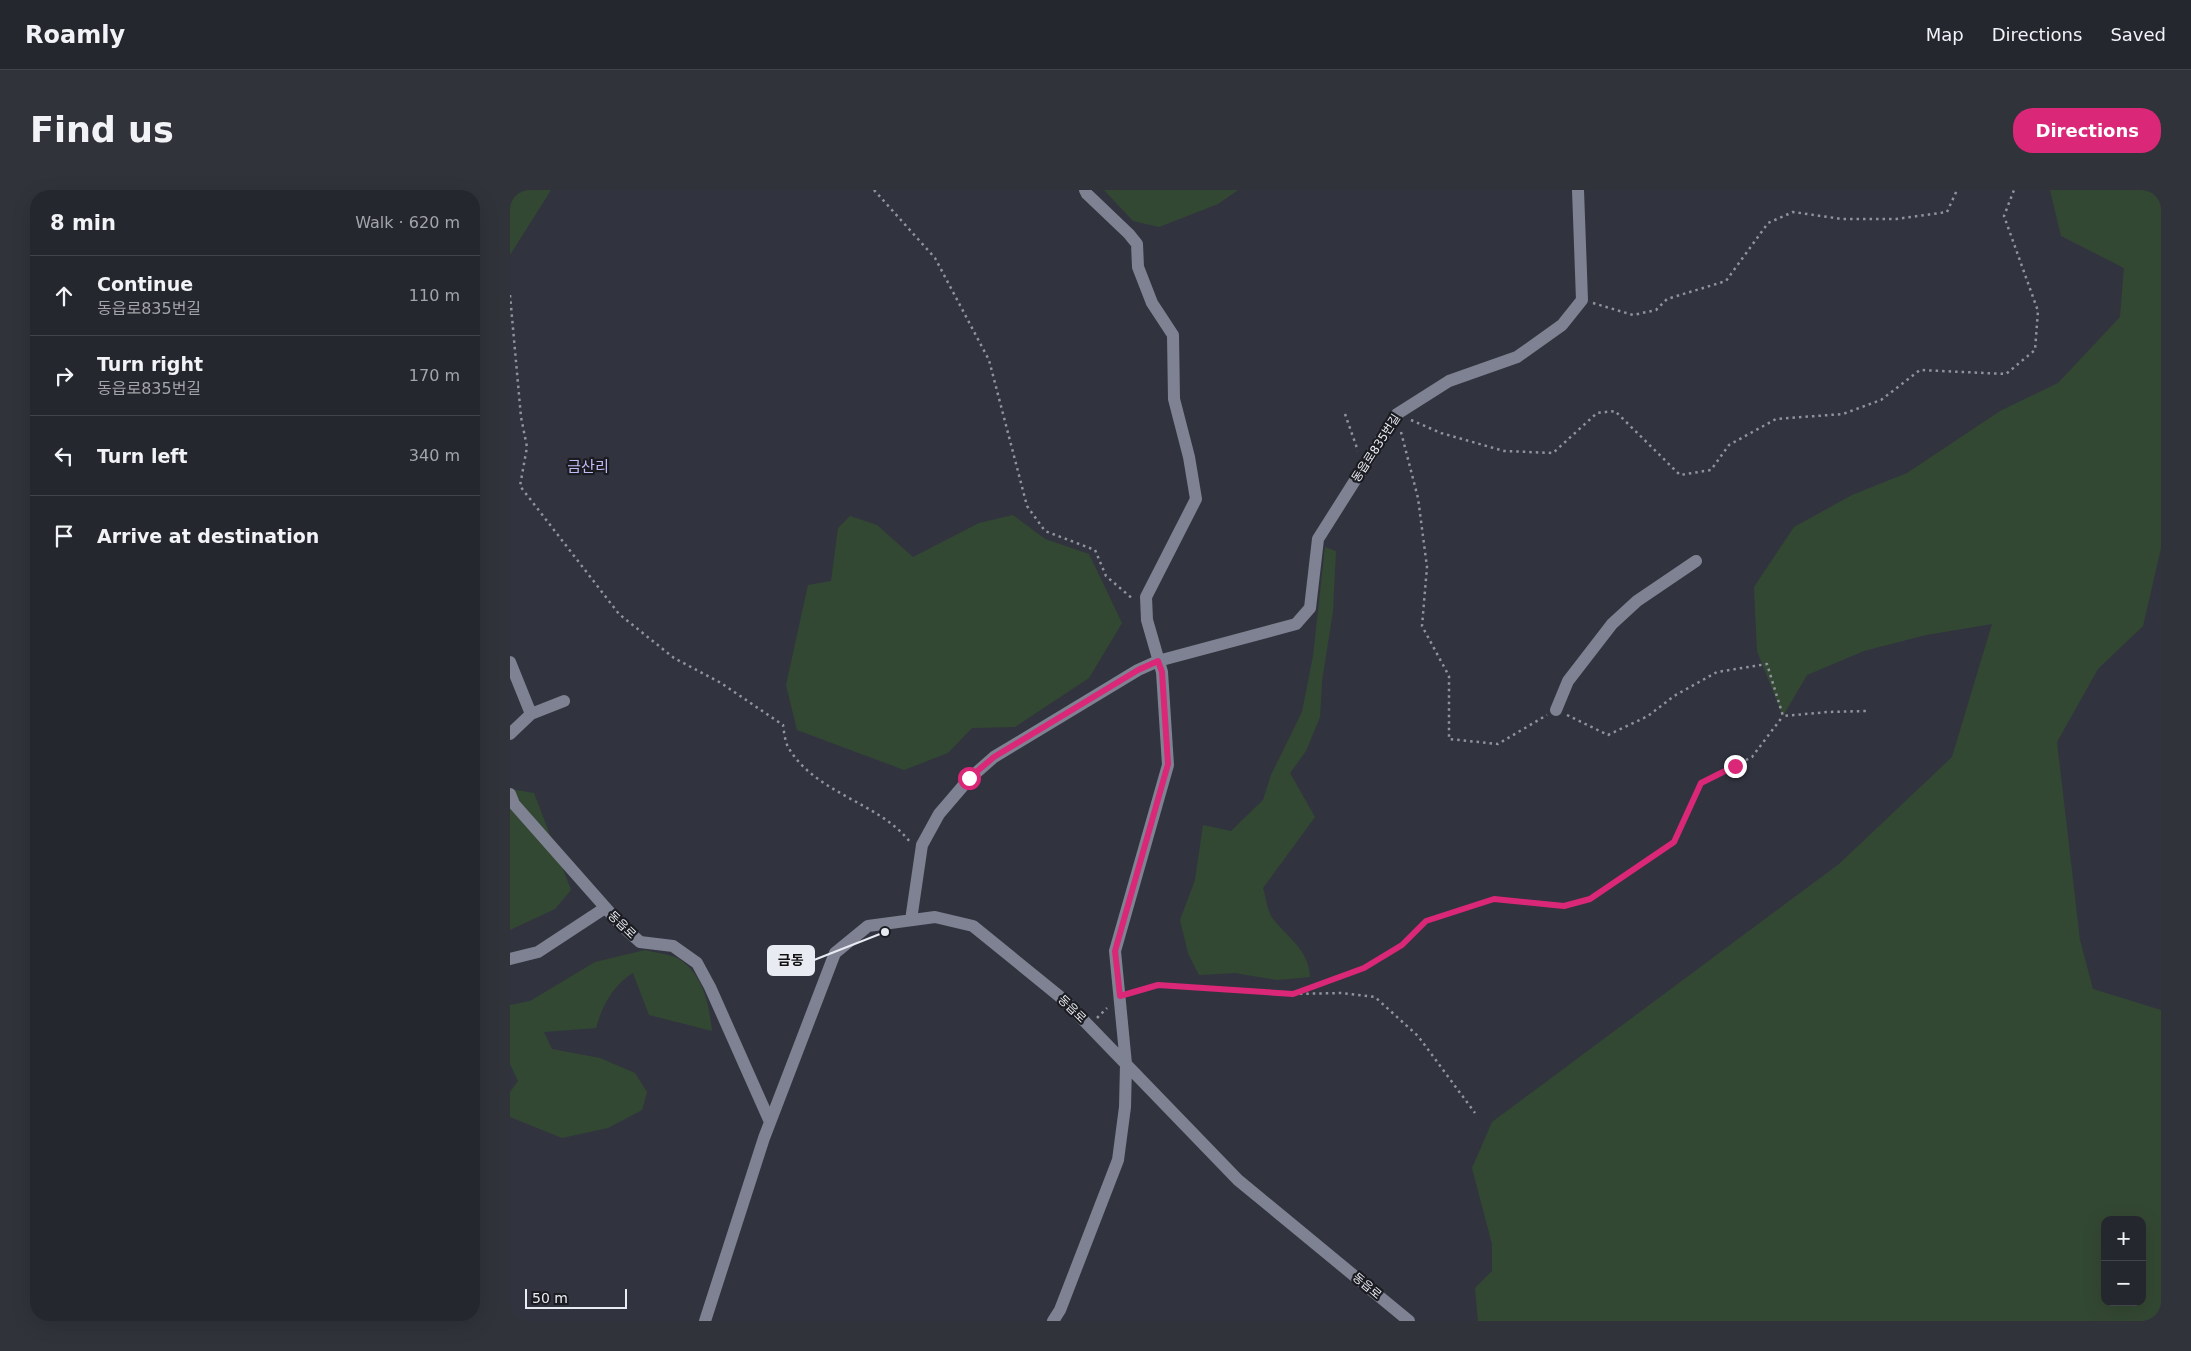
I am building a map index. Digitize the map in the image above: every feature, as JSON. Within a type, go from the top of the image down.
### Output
[{"type":"street","points":[[1578,190],[1582,300]]},
{"type":"street","points":[[1053,1321],[1060,1310],[1118,1160],[1125,1107],[1126,1064],[1115,951],[1168,764],[1162,672],[1147,620],[1146,597],[1196,499],[1189,457],[1174,399],[1173,335],[1152,303],[1138,267],[1137,244],[1084,191]]},
{"type":"street","name":"동읍로835번길","points":[[911,920],[922,845],[939,814],[969,778],[994,757],[1138,670],[1158,661],[1296,624],[1310,608],[1318,539],[1396,414],[1449,380],[1518,357],[1562,325],[1582,300]]},
{"type":"street","points":[[1556,710],[1568,681],[1612,624],[1637,601],[1696,561]]},
{"type":"street","points":[[510,662],[531,714]]},
{"type":"street","points":[[510,734],[531,714],[564,701]]},
{"type":"street","name":"동읍로","points":[[510,794],[514,804],[605,908],[640,942],[673,946],[697,963],[710,987],[770,1122]]},
{"type":"street","points":[[510,959],[538,952],[605,908]]},
{"type":"street","name":"동읍로","points":[[705,1321],[770,1122],[835,952],[868,926],[934,917],[973,926],[1064,1000],[1238,1180],[1409,1321]]},
{"type":"path","points":[[874,190],[935,258],[989,360],[1027,506],[1045,531],[1095,550],[1106,576],[1146,611]]},
{"type":"path","points":[[1582,300],[1633,315],[1656,310],[1668,299],[1726,281],[1768,223],[1793,212],[1842,219],[1896,219],[1947,212],[1957,190]]},
{"type":"path","points":[[1396,414],[1441,433],[1504,451],[1553,453],[1597,413],[1615,411],[1680,475],[1686,475],[1711,470],[1729,445],[1776,419],[1843,414],[1881,400],[1920,370],[2006,374],[2035,350],[2038,311],[2004,216],[2014,190]]},
{"type":"path","points":[[510,295],[526,447],[520,486],[619,614],[674,658],[721,683],[783,725],[787,746],[806,770],[856,803],[900,828],[921,854]]},
{"type":"path","points":[[1345,414],[1364,466]]},
{"type":"path","points":[[1396,414],[1420,508],[1426,568],[1422,626],[1449,676],[1449,739],[1498,744],[1556,710],[1608,735],[1648,716],[1674,696],[1717,672],[1767,664],[1783,716]]},
{"type":"path","points":[[1293,994],[1364,968],[1402,945],[1426,921],[1494,899],[1564,906],[1590,899],[1674,842],[1701,783],[1752,757],[1783,716],[1866,711]]},
{"type":"path","points":[[1089,1025],[1120,996],[1158,985],[1293,994],[1340,993],[1376,997],[1418,1036],[1475,1113]]},
{"type":"green space","points":[[510,190],[551,190],[510,255]]},
{"type":"green space","points":[[1104,190],[1238,190],[1218,204],[1159,227],[1133,221]]},
{"type":"green space","points":[[2050,190],[2161,190],[2161,548],[2143,626],[2098,669],[2057,742],[2080,940],[2093,989],[2161,1010],[2161,1321],[1478,1321],[1475,1288],[1492,1271],[1492,1244],[1472,1168],[1492,1122],[1839,864],[1952,757],[1992,624],[1926,635],[1864,651],[1807,675],[1783,716],[1757,651],[1754,587],[1794,527],[1852,495],[1907,473],[2000,411],[2058,383],[2120,317],[2124,268],[2061,236]]},
{"type":"green space","points":[[1013,515],[1045,539],[1089,554],[1122,623],[1089,678],[1015,727],[972,728],[948,753],[904,770],[797,730],[786,685],[808,585],[831,581],[838,528],[850,516],[877,525],[913,557],[979,523]]},
{"type":"green space","points":[[1325,547],[1336,551],[1333,611],[1322,681],[1320,717],[1306,751],[1290,773],[1315,817],[1263,888],[1271,916],[1302,952],[1309,968],[1310,977],[1277,980],[1235,973],[1199,975],[1188,953],[1180,920],[1195,880],[1203,825],[1231,831],[1263,800],[1271,775],[1302,712],[1313,656]]},
{"type":"green space","points":[[510,789],[534,793],[571,890],[555,909],[510,930]]},
{"type":"green space","points":[[645,950],[675,957],[694,973],[704,991],[712,1031],[649,1015],[633,973],[609,997],[601,1012],[596,1028],[544,1032],[552,1049],[600,1058],[635,1073],[647,1092],[642,1110],[608,1128],[562,1138],[510,1117],[510,1092],[518,1081],[510,1064],[510,1005],[530,1001],[595,962]]},
{"type":"place","name":"금동","points":[[885,932]]},
{"type":"district","name":"금산리","points":[[588,467]]},
{"type":"route","points":[[969,778],[994,757],[1138,670],[1158,661],[1162,672],[1168,764],[1115,951],[1120,996],[1158,985],[1293,994],[1364,968],[1402,945],[1426,921],[1494,899],[1564,906],[1590,899],[1674,842],[1701,783],[1735,766]]}]
